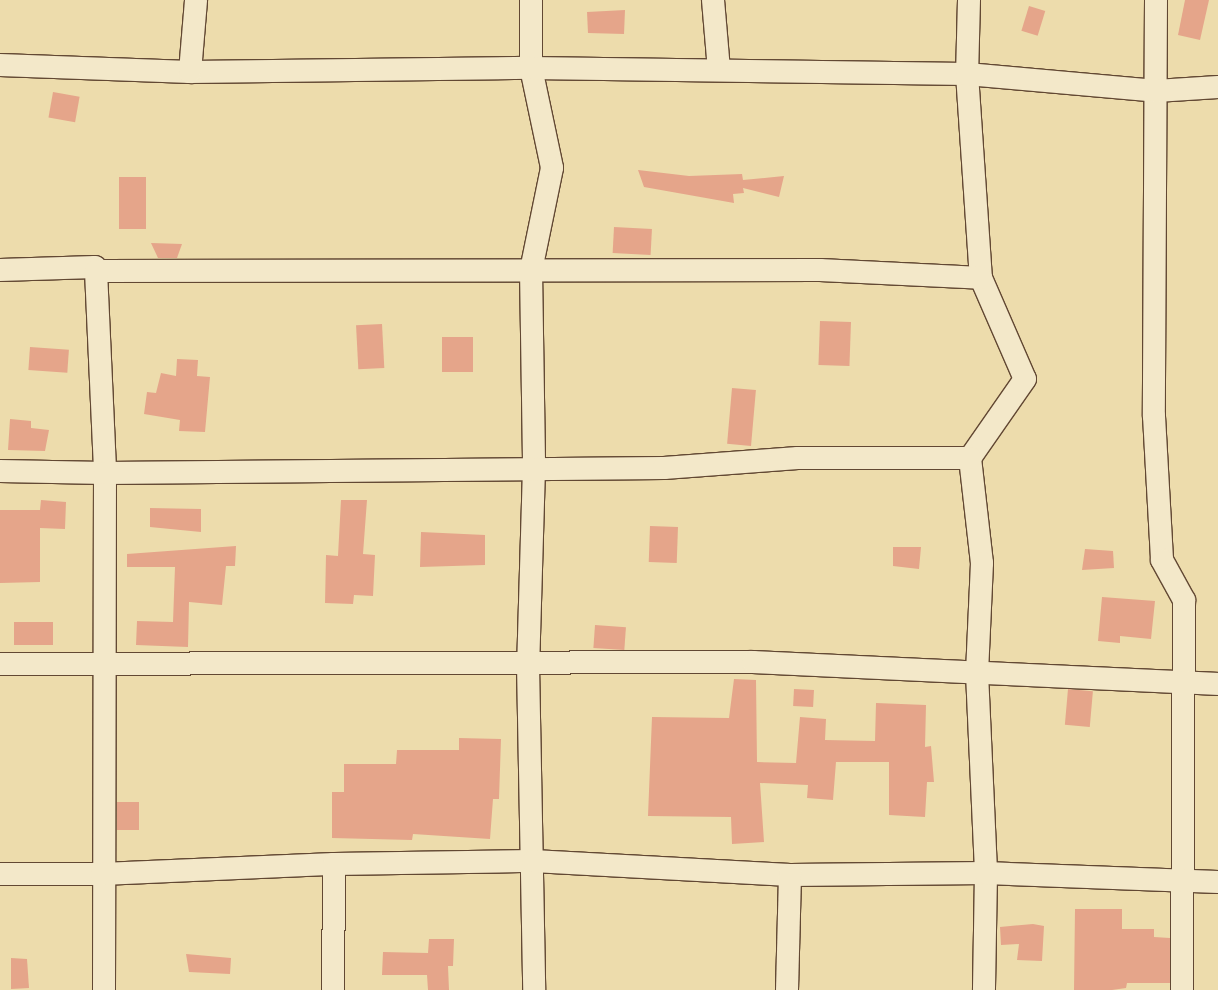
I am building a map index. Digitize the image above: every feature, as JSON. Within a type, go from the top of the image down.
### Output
[{"type":"street","points":[[190,72],[196,0]]},
{"type":"street","points":[[531,0],[531,68],[552,168],[531,270],[534,468],[528,665],[533,861],[534,990]]},
{"type":"street","points":[[713,0],[719,70]]},
{"type":"street","points":[[969,0],[967,74],[981,278],[1025,379],[970,458],[982,564],[977,672],[986,873],[984,990]]},
{"type":"street","points":[[1156,0],[1157,495],[1162,560],[1184,600],[1185,682],[1182,990]]},
{"type":"street","points":[[0,65],[190,72],[531,68],[967,74],[1156,91],[1218,87]]},
{"type":"street","points":[[0,270],[96,267],[105,473],[102,664],[102,874],[104,990]]},
{"type":"street","points":[[96,271],[820,270],[981,278]]},
{"type":"street","points":[[0,471],[105,473],[664,468],[798,458],[970,458]]},
{"type":"street","points":[[0,664],[528,665],[753,662],[1218,684]]},
{"type":"street","points":[[0,874],[102,874],[334,864],[533,861],[790,875],[986,873],[1183,882],[1218,882]]},
{"type":"street","points":[[333,990],[334,864]]},
{"type":"street","points":[[787,990],[790,875]]},
{"type":"building","points":[[1185,0],[1209,0],[1200,40],[1178,35]]},
{"type":"building","points":[[1029,6],[1045,11],[1038,36],[1021,31]]},
{"type":"building","points":[[625,10],[624,34],[588,33],[587,12]]},
{"type":"building","points":[[53,92],[80,97],[75,122],[48,118]]},
{"type":"building","points":[[638,170],[689,176],[742,174],[743,180],[784,176],[779,197],[743,188],[744,193],[733,194],[734,203],[644,187]]},
{"type":"building","points":[[119,177],[146,177],[146,229],[119,229]]},
{"type":"building","points":[[614,227],[652,229],[651,255],[613,253]]},
{"type":"building","points":[[151,243],[182,244],[177,258],[158,258]]},
{"type":"building","points":[[820,321],[851,322],[849,366],[818,365]]},
{"type":"building","points":[[382,324],[384,368],[358,369],[356,325]]},
{"type":"building","points":[[442,337],[473,337],[473,372],[442,372]]},
{"type":"building","points":[[30,347],[69,350],[67,373],[28,370]]},
{"type":"building","points":[[177,359],[198,360],[197,376],[210,377],[205,432],[179,431],[180,420],[144,414],[147,392],[156,393],[161,373],[176,376]]},
{"type":"building","points":[[732,388],[756,390],[751,446],[727,444]]},
{"type":"building","points":[[10,419],[31,421],[31,428],[49,430],[45,451],[8,450]]},
{"type":"building","points":[[41,500],[66,502],[65,529],[40,528],[40,582],[0,583],[0,510],[40,510]]},
{"type":"building","points":[[341,500],[367,500],[363,554],[375,555],[373,596],[354,595],[353,604],[325,603],[326,555],[338,556]]},
{"type":"building","points":[[150,508],[201,509],[201,532],[150,527]]},
{"type":"building","points":[[650,526],[678,527],[677,563],[649,562]]},
{"type":"building","points":[[421,532],[485,535],[485,565],[420,567]]},
{"type":"building","points":[[236,546],[235,566],[226,566],[222,605],[189,602],[188,647],[136,645],[137,621],[173,622],[175,567],[127,567],[127,554]]},
{"type":"building","points":[[893,547],[921,547],[919,569],[893,566]]},
{"type":"building","points":[[1085,549],[1113,551],[1114,568],[1082,570]]},
{"type":"building","points":[[1102,597],[1155,601],[1151,639],[1120,636],[1120,643],[1098,641]]},
{"type":"building","points":[[14,622],[53,622],[53,645],[14,645]]},
{"type":"building","points":[[595,625],[626,627],[624,650],[593,648]]},
{"type":"building","points":[[734,679],[756,680],[757,762],[796,763],[800,717],[826,719],[825,740],[875,741],[876,703],[926,705],[925,747],[931,746],[934,782],[927,782],[925,817],[889,815],[889,762],[836,762],[833,800],[807,798],[808,785],[760,783],[764,842],[732,844],[731,817],[648,816],[652,717],[729,718]]},
{"type":"building","points":[[794,689],[814,690],[813,707],[793,706]]},
{"type":"building","points":[[1068,689],[1093,691],[1090,727],[1065,725]]},
{"type":"building","points":[[459,738],[501,739],[499,799],[493,799],[490,839],[413,834],[412,840],[332,838],[332,792],[344,792],[344,764],[396,764],[397,750],[459,750]]},
{"type":"building","points":[[117,802],[139,802],[139,830],[117,830]]},
{"type":"building","points":[[1075,909],[1122,909],[1122,929],[1154,929],[1154,937],[1170,938],[1170,983],[1127,983],[1126,988],[1112,990],[1074,990]]},
{"type":"building","points":[[1033,924],[1044,926],[1042,961],[1017,960],[1019,944],[1001,945],[1000,927]]},
{"type":"building","points":[[429,939],[454,939],[453,966],[448,966],[449,990],[428,990],[427,975],[382,975],[383,952],[428,953]]},
{"type":"building","points":[[186,954],[231,958],[230,974],[189,972]]},
{"type":"building","points":[[11,958],[27,959],[29,988],[11,989]]}]
